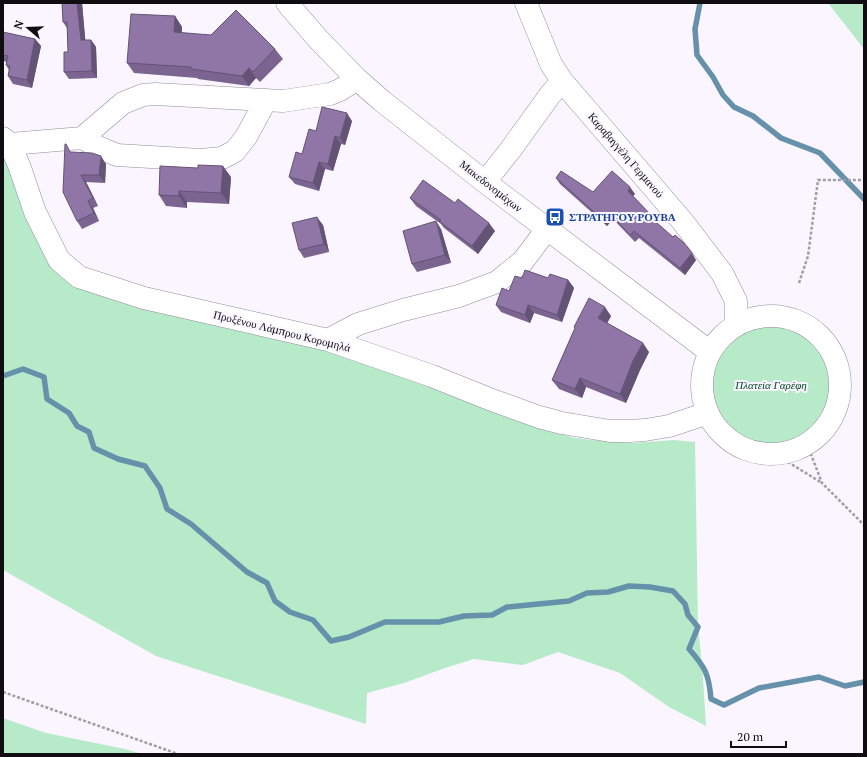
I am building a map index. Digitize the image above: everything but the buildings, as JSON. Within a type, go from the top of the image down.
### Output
[{"type":"street","name":"Μακεδονομάχων","points":[[286,3],[357,79],[382,101],[546,229],[710,352]]},
{"type":"street","name":"Καραβαγγέλη Γερμανού","points":[[526,3],[551,64],[562,81],[678,216],[722,273],[736,302],[736,325]]},
{"type":"street","points":[[82,138],[123,103],[143,95],[155,94],[282,101],[322,96],[340,90],[357,79]]},
{"type":"street","points":[[485,182],[562,81]]},
{"type":"street","points":[[6,141],[82,138],[117,155],[201,160],[222,158],[235,151],[246,137],[266,100]]},
{"type":"street","name":"Προξένου Λάμπρου Κορομηλά","points":[[6,141],[20,168],[36,212],[59,260],[79,277],[144,298],[328,340],[419,371],[539,417],[580,426],[610,431],[645,430],[669,426],[708,413]]},
{"type":"street","points":[[328,340],[358,324],[402,310],[459,296],[497,282],[524,261],[546,229]]},
{"type":"street","points":[[768,316],[784,317],[800,322],[814,331],[825,342],[834,357],[838,373],[838,394],[836,405],[830,420],[819,433],[806,444],[786,452],[763,454],[735,444],[721,433],[714,424],[704,403],[702,382],[703,372],[710,352],[721,337],[736,325],[751,318],[768,316]]},
{"type":"path","points":[[799,283],[808,256],[818,180],[864,180]]},
{"type":"path","points":[[806,444],[822,483]]},
{"type":"path","points":[[775,454],[813,479],[822,483],[864,525]]},
{"type":"path","points":[[3,692],[178,754]]},
{"type":"green space","points":[[828,3],[864,3],[864,49]]},
{"type":"green space","points":[[3,155],[63,272],[307,344],[432,386],[538,428],[575,438],[632,443],[674,440],[695,442],[698,627],[706,726],[669,707],[620,673],[558,652],[523,665],[474,659],[404,683],[367,693],[366,724],[156,656],[3,570]]},
{"type":"green space","name":"Πλατεία Γαρέφη","points":[[771,324],[794,329],[814,342],[827,362],[832,385],[827,408],[814,428],[794,441],[771,446],[748,441],[728,428],[715,408],[710,385],[715,362],[728,342],[748,329]]},
{"type":"green space","points":[[3,718],[46,733],[125,749],[142,754],[3,754]]},
{"type":"waterway","points":[[700,3],[695,29],[697,55],[713,77],[723,95],[734,107],[753,116],[781,138],[820,153],[864,199]]},
{"type":"waterway","points":[[3,376],[23,369],[44,377],[47,399],[69,413],[77,426],[89,432],[94,448],[118,459],[145,466],[160,488],[167,509],[191,524],[247,572],[267,583],[275,601],[290,612],[313,620],[331,641],[349,637],[385,622],[439,622],[464,616],[492,615],[507,607],[569,601],[587,593],[608,592],[629,586],[650,587],[673,591],[685,604],[688,615],[698,627],[689,649],[705,671],[709,683],[711,699],[724,705],[759,688],[819,677],[845,686],[864,682]]},
{"type":"place","name":"ΣΤΡΑΤΗΓΟΥ ΡΟΥΒΑ","points":[[555,217]]}]
